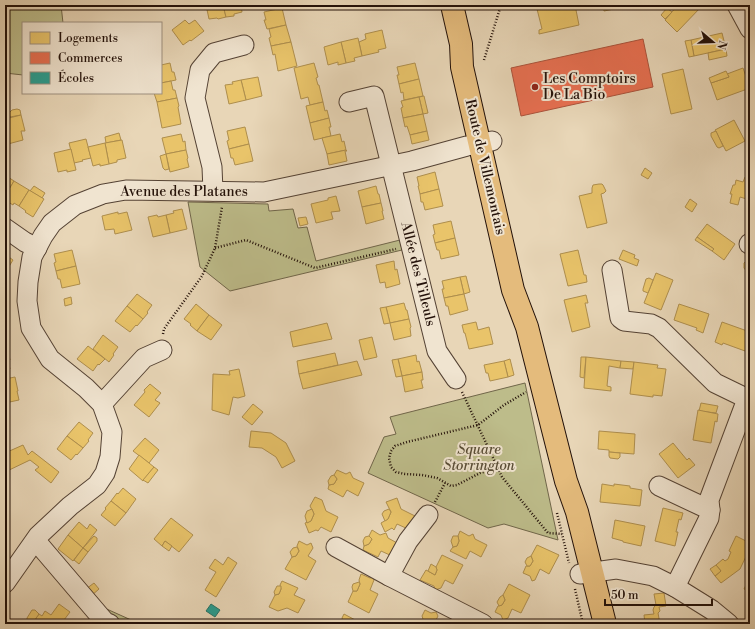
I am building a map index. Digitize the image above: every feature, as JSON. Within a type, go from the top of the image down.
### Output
[{"type":"main road","name":"Route de Villemontais","points":[[452,5],[461,44],[462,66],[485,142],[520,280],[527,327],[566,481],[566,515],[605,624]]},
{"type":"main road","name":"Route de Villemontais","points":[[463,5],[481,86],[485,142]]},
{"type":"main road","name":"Route de Villemontais","points":[[586,573],[592,624]]},
{"type":"street","points":[[737,5],[750,29]]},
{"type":"street","points":[[219,191],[195,98],[200,70],[214,53],[244,45]]},
{"type":"street","name":"Allée des Tilleuls","points":[[348,102],[374,96],[437,351],[456,379]]},
{"type":"street","name":"Avenue des Platanes","points":[[5,583],[38,536],[70,506],[97,485],[105,473],[110,457],[112,432],[102,404],[86,388],[50,359],[31,328],[27,301],[32,257],[52,223],[75,205],[103,194],[126,190],[264,192],[412,161],[485,142]]},
{"type":"street","points":[[5,228],[25,242],[37,248]]},
{"type":"street","points":[[612,270],[620,318],[624,321],[651,324],[660,328],[715,384],[748,399],[709,500],[709,518],[675,587]]},
{"type":"street","points":[[102,404],[144,358],[162,350]]},
{"type":"street","points":[[659,486],[710,510]]},
{"type":"street","points":[[389,576],[408,542],[428,515]]},
{"type":"street","points":[[36,540],[105,622],[110,624]]},
{"type":"street","points":[[336,547],[483,624]]},
{"type":"street","points":[[586,573],[616,569],[653,576],[675,587],[712,610],[729,624]]},
{"type":"path","points":[[484,60],[501,5]]},
{"type":"path","points":[[162,350],[164,329],[202,276],[215,248],[219,191]]},
{"type":"path","points":[[215,248],[246,240],[315,268],[411,245]]},
{"type":"path","points":[[456,379],[502,477],[548,533],[562,534]]},
{"type":"path","points":[[498,468],[480,473],[457,486],[451,486],[437,478],[396,472],[391,467],[389,458],[391,451],[395,446],[478,425],[504,405],[530,390]]},
{"type":"path","points":[[428,515],[445,482]]},
{"type":"green space","points":[[5,5],[61,5],[63,22],[22,22],[22,75],[5,73]]},
{"type":"green space","points":[[188,202],[268,204],[269,211],[293,209],[298,228],[307,227],[316,261],[400,240],[402,250],[230,291],[200,267]]},
{"type":"green space","name":"Square Storrington","points":[[525,383],[558,540],[504,524],[488,528],[368,473],[384,437],[396,434],[390,417]]},
{"type":"green space","points":[[100,606],[140,624],[85,624]]},
{"type":"building: Logements","points":[[206,5],[223,5],[226,17],[209,19]]},
{"type":"building: Logements","points":[[223,5],[241,5],[242,12],[234,14],[234,16],[226,17]]},
{"type":"building: Logements","points":[[536,5],[575,5],[579,25],[539,34],[539,30],[542,29]]},
{"type":"building: Logements","points":[[603,5],[634,5],[604,11]]},
{"type":"building: Logements","points":[[676,5],[699,5],[701,7],[677,32],[665,20],[677,6]]},
{"type":"building: Logements","points":[[282,8],[286,25],[267,29],[264,20],[266,20],[264,12]]},
{"type":"building: Logements","points":[[667,8],[672,12],[665,19],[661,15]]},
{"type":"building: Logements","points":[[185,20],[189,24],[195,20],[204,31],[183,45],[172,30]]},
{"type":"building: Logements","points":[[286,25],[291,42],[271,46],[269,29]]},
{"type":"building: Logements","points":[[382,30],[386,48],[378,50],[379,52],[362,56],[359,42],[366,39],[365,34]]},
{"type":"building: Logements","points":[[722,33],[726,49],[694,56],[691,40]]},
{"type":"building: Logements","points":[[358,38],[362,56],[354,58],[355,61],[346,63],[341,42]]},
{"type":"building: Logements","points":[[691,40],[694,56],[689,57],[685,41]]},
{"type":"building: Logements","points":[[291,42],[297,66],[278,71],[275,54],[273,55],[271,46]]},
{"type":"building: Logements","points":[[341,42],[346,63],[338,65],[338,62],[328,65],[324,47]]},
{"type":"building: Logements","points":[[726,49],[727,56],[709,60],[708,53]]},
{"type":"building: Logements","points":[[170,63],[176,80],[162,83],[162,65]]},
{"type":"building: Logements","points":[[314,63],[318,77],[316,78],[323,102],[310,105],[308,97],[301,99],[294,68]]},
{"type":"building: Logements","points":[[415,63],[419,79],[399,84],[397,67]]},
{"type":"building: Logements","points":[[743,68],[750,88],[717,100],[711,83],[729,77],[727,74]]},
{"type":"building: Logements","points":[[683,69],[692,109],[671,114],[662,74]]},
{"type":"building: Logements","points":[[726,71],[729,77],[711,83],[709,78]]},
{"type":"building: Logements","points":[[258,77],[262,96],[246,100],[241,80]]},
{"type":"building: Logements","points":[[419,79],[423,96],[404,100],[403,92],[401,93],[399,84]]},
{"type":"building: Logements","points":[[241,80],[246,100],[229,104],[225,85],[233,84],[232,82]]},
{"type":"building: Logements","points":[[171,81],[177,98],[157,102],[154,94],[162,94],[162,83]]},
{"type":"building: Logements","points":[[424,96],[428,113],[423,114],[419,97]]},
{"type":"building: Logements","points":[[419,97],[423,114],[403,118],[401,108],[403,107],[401,101]]},
{"type":"building: Logements","points":[[177,98],[181,124],[162,128],[157,102]]},
{"type":"building: Logements","points":[[323,102],[325,111],[327,110],[329,118],[310,123],[306,106]]},
{"type":"building: Logements","points":[[12,110],[20,110],[21,115],[10,117],[9,113]]},
{"type":"building: Logements","points":[[423,114],[427,131],[410,135],[407,126],[405,127],[403,118]]},
{"type":"building: Logements","points":[[21,115],[25,131],[21,131],[23,140],[8,144],[5,131],[5,119]]},
{"type":"building: Logements","points":[[329,118],[331,136],[314,140],[310,123]]},
{"type":"building: Logements","points":[[734,120],[745,141],[726,151],[715,130]]},
{"type":"building: Logements","points":[[245,127],[249,144],[229,149],[227,131]]},
{"type":"building: Logements","points":[[427,131],[429,140],[412,144],[410,135]]},
{"type":"building: Logements","points":[[716,131],[723,146],[719,148],[711,136],[711,133]]},
{"type":"building: Logements","points":[[119,133],[121,140],[106,143],[105,137]]},
{"type":"building: Logements","points":[[181,134],[183,142],[185,141],[186,150],[166,154],[162,138]]},
{"type":"building: Logements","points":[[340,134],[342,142],[344,141],[346,150],[327,154],[322,138]]},
{"type":"building: Logements","points":[[86,139],[91,158],[74,163],[69,143]]},
{"type":"building: Logements","points":[[122,140],[126,158],[109,164],[105,143]]},
{"type":"building: Logements","points":[[105,143],[109,164],[93,166],[88,147]]},
{"type":"building: Logements","points":[[249,144],[253,161],[235,165],[233,158],[231,158],[229,149]]},
{"type":"building: Logements","points":[[71,149],[76,170],[58,172],[54,153]]},
{"type":"building: Logements","points":[[186,150],[189,167],[170,172],[166,154]]},
{"type":"building: Logements","points":[[346,150],[347,161],[329,165],[327,154]]},
{"type":"building: Logements","points":[[166,154],[169,169],[165,170],[163,168],[160,156]]},
{"type":"building: Logements","points":[[645,168],[652,173],[648,179],[641,175]]},
{"type":"building: Logements","points":[[435,172],[439,189],[420,194],[417,177]]},
{"type":"building: Logements","points":[[5,175],[14,181],[5,196]]},
{"type":"building: Logements","points":[[745,177],[750,179],[750,200],[740,197],[738,205],[730,203],[732,194],[730,194],[733,185],[735,185],[736,180],[743,182]]},
{"type":"building: Logements","points":[[14,181],[29,190],[19,206],[14,203],[13,205],[5,200],[5,196]]},
{"type":"building: Logements","points":[[593,185],[603,185],[606,191],[601,194],[607,223],[587,228],[579,196],[592,193]]},
{"type":"building: Logements","points":[[34,186],[45,193],[42,198],[30,191]]},
{"type":"building: Logements","points":[[376,186],[381,203],[362,207],[358,191]]},
{"type":"building: Logements","points":[[439,189],[443,206],[425,210],[423,202],[421,202],[420,194]]},
{"type":"building: Logements","points":[[29,190],[44,199],[33,217],[19,206]]},
{"type":"building: Logements","points":[[336,196],[340,211],[331,212],[333,219],[316,223],[311,204],[328,200],[328,198]]},
{"type":"building: Logements","points":[[690,199],[697,204],[692,212],[685,207]]},
{"type":"building: Logements","points":[[381,203],[384,219],[366,224],[362,207]]},
{"type":"building: Logements","points":[[182,209],[187,229],[170,233],[166,215],[174,213],[173,211]]},
{"type":"building: Logements","points":[[118,212],[118,214],[127,212],[132,230],[115,234],[114,229],[105,230],[102,216]]},
{"type":"building: Logements","points":[[157,215],[158,217],[166,215],[170,233],[153,237],[148,217]]},
{"type":"building: Logements","points":[[306,217],[308,224],[300,226],[298,218]]},
{"type":"building: Logements","points":[[451,221],[455,238],[435,243],[433,225]]},
{"type":"building: Logements","points":[[707,224],[735,244],[724,260],[712,251],[714,249],[697,237]]},
{"type":"building: Logements","points":[[697,237],[714,249],[712,251],[695,240]]},
{"type":"building: Logements","points":[[455,238],[459,255],[441,259],[439,250],[437,250],[435,243]]},
{"type":"building: Logements","points":[[72,250],[76,266],[56,271],[54,254]]},
{"type":"building: Logements","points":[[578,250],[587,282],[568,286],[560,254]]},
{"type":"building: Logements","points":[[623,250],[635,255],[634,258],[639,260],[637,266],[619,259]]},
{"type":"building: Logements","points":[[5,253],[13,260],[5,273]]},
{"type":"building: Logements","points":[[748,259],[750,260],[750,272],[747,272],[744,268],[744,263]]},
{"type":"building: Logements","points":[[394,261],[395,270],[397,269],[400,284],[386,288],[385,282],[380,283],[376,265]]},
{"type":"building: Logements","points":[[76,266],[80,284],[62,288],[56,271]]},
{"type":"building: Logements","points":[[656,273],[673,280],[661,310],[644,303]]},
{"type":"building: Logements","points":[[466,276],[470,292],[464,294],[460,277]]},
{"type":"building: Logements","points":[[460,277],[464,294],[444,298],[442,281]]},
{"type":"building: Logements","points":[[649,278],[653,280],[648,293],[643,291],[643,289],[646,279]]},
{"type":"building: Logements","points":[[137,294],[152,305],[143,319],[127,306]]},
{"type":"building: Logements","points":[[464,294],[468,310],[450,315],[444,298]]},
{"type":"building: Logements","points":[[586,295],[588,303],[585,303],[590,327],[572,332],[564,300]]},
{"type":"building: Logements","points":[[71,297],[72,304],[65,306],[64,299]]},
{"type":"building: Logements","points":[[404,303],[409,319],[390,323],[386,307]]},
{"type":"building: Logements","points":[[196,304],[209,315],[197,331],[184,319]]},
{"type":"building: Logements","points":[[679,304],[709,314],[703,333],[696,330],[697,328],[674,320]]},
{"type":"building: Logements","points":[[127,306],[143,319],[130,332],[115,321]]},
{"type":"building: Logements","points":[[386,307],[390,323],[384,324],[380,308]]},
{"type":"building: Logements","points":[[209,315],[222,325],[211,340],[197,331]]},
{"type":"building: Logements","points":[[409,319],[411,336],[394,340],[390,323]]},
{"type":"building: Logements","points":[[476,322],[478,330],[489,327],[493,344],[469,349],[462,325]]},
{"type":"building: Logements","points":[[722,322],[750,332],[750,337],[745,351],[723,343],[722,345],[715,342]]},
{"type":"building: Logements","points":[[327,323],[332,339],[293,347],[290,332]]},
{"type":"building: Logements","points":[[103,335],[118,347],[109,362],[93,349]]},
{"type":"building: Logements","points":[[372,337],[377,357],[364,360],[359,340]]},
{"type":"building: Logements","points":[[88,346],[105,359],[99,365],[98,364],[93,371],[77,359]]},
{"type":"building: Logements","points":[[8,352],[10,369],[5,370],[5,353]]},
{"type":"building: Logements","points":[[335,353],[338,365],[299,374],[297,361]]},
{"type":"building: Logements","points":[[416,355],[417,362],[419,361],[422,372],[402,376],[398,359]]},
{"type":"building: Logements","points":[[581,357],[586,357],[584,378],[580,377]]},
{"type":"building: Logements","points":[[586,357],[621,361],[620,368],[609,366],[607,386],[611,387],[611,391],[584,388]]},
{"type":"building: Logements","points":[[398,359],[402,376],[396,377],[392,360]]},
{"type":"building: Logements","points":[[510,359],[514,375],[508,377],[504,361]]},
{"type":"building: Logements","points":[[357,361],[362,375],[303,389],[299,374]]},
{"type":"building: Logements","points":[[504,361],[508,377],[490,381],[484,365]]},
{"type":"building: Logements","points":[[621,361],[634,362],[633,369],[620,368]]},
{"type":"building: Logements","points":[[634,362],[658,365],[657,368],[666,369],[662,396],[653,395],[653,397],[630,394]]},
{"type":"building: Logements","points":[[239,369],[245,396],[238,398],[233,397],[229,415],[212,410],[213,374],[230,375],[229,371]]},
{"type":"building: Logements","points":[[422,372],[423,380],[421,380],[423,388],[405,392],[402,376]]},
{"type":"building: Logements","points":[[15,377],[19,400],[5,403],[5,379]]},
{"type":"building: Logements","points":[[150,384],[161,393],[155,400],[160,403],[149,417],[134,405]]},
{"type":"building: Logements","points":[[701,403],[718,406],[716,413],[699,411]]},
{"type":"building: Logements","points":[[253,404],[263,412],[252,425],[242,417]]},
{"type":"building: Logements","points":[[698,410],[718,414],[717,422],[715,421],[711,443],[693,440]]},
{"type":"building: Logements","points":[[79,422],[93,433],[83,448],[67,436]]},
{"type":"building: Logements","points":[[251,431],[271,433],[286,443],[295,461],[282,468],[276,457],[262,448],[249,447]]},
{"type":"building: Logements","points":[[599,431],[635,434],[634,454],[609,452],[609,450],[598,449]]},
{"type":"building: Logements","points":[[67,436],[83,448],[71,460],[57,449]]},
{"type":"building: Logements","points":[[145,438],[159,450],[149,463],[133,451]]},
{"type":"building: Logements","points":[[673,443],[687,460],[689,458],[695,465],[678,478],[659,454]]},
{"type":"building: Logements","points":[[23,445],[28,455],[32,451],[59,472],[51,483],[35,470],[39,467],[30,460],[5,472],[5,453]]},
{"type":"building: Logements","points":[[609,452],[620,453],[620,457],[618,459],[610,458]]},
{"type":"building: Logements","points":[[139,455],[154,467],[143,481],[129,469]]},
{"type":"building: Logements","points":[[154,467],[158,470],[148,483],[143,480]]},
{"type":"building: Logements","points":[[337,470],[346,474],[350,472],[353,478],[364,483],[358,496],[347,490],[343,497],[328,489],[329,485],[334,484],[337,479],[334,475]]},
{"type":"building: Logements","points":[[334,475],[337,479],[334,484],[329,485],[328,481],[331,476]]},
{"type":"building: Logements","points":[[602,484],[630,486],[630,488],[642,490],[640,506],[600,502]]},
{"type":"building: Logements","points":[[123,488],[136,499],[126,513],[111,501]]},
{"type":"building: Logements","points":[[315,497],[322,500],[326,511],[338,517],[331,532],[321,527],[318,531],[316,530],[309,533],[305,523],[311,521],[314,514],[310,506]]},
{"type":"building: Logements","points":[[397,498],[401,509],[415,516],[408,529],[397,524],[394,530],[392,528],[385,532],[381,523],[388,519],[391,512],[386,502]]},
{"type":"building: Logements","points":[[111,501],[126,513],[115,526],[101,515]]},
{"type":"building: Logements","points":[[663,508],[683,513],[681,520],[679,519],[675,546],[655,541]]},
{"type":"building: Logements","points":[[312,509],[314,514],[311,521],[307,523],[305,516],[307,511]]},
{"type":"building: Logements","points":[[389,509],[391,512],[388,519],[385,521],[382,514],[384,511]]},
{"type":"building: Logements","points":[[171,518],[193,535],[179,552],[165,541],[162,546],[154,539]]},
{"type":"building: Logements","points":[[615,520],[645,526],[641,546],[612,538]]},
{"type":"building: Logements","points":[[79,522],[87,529],[90,524],[97,530],[83,548],[68,535]]},
{"type":"building: Logements","points":[[372,530],[380,535],[386,533],[388,538],[399,544],[392,556],[381,551],[378,557],[363,550],[364,546],[369,544],[372,539],[369,536]]},
{"type":"building: Logements","points":[[460,531],[469,536],[473,534],[475,539],[487,545],[481,557],[470,551],[466,559],[450,551],[453,547],[457,546]]},
{"type":"building: Logements","points":[[68,535],[83,548],[73,561],[58,549]]},
{"type":"building: Logements","points":[[94,536],[97,538],[97,541],[88,552],[83,548]]},
{"type":"building: Logements","points":[[369,536],[372,539],[369,544],[364,546],[363,541],[365,537]]},
{"type":"building: Logements","points":[[453,536],[458,536],[459,541],[457,546],[453,547],[451,541]]},
{"type":"building: Logements","points":[[736,536],[750,543],[750,548],[740,569],[721,583],[715,576],[721,571],[716,565],[723,559],[725,561],[728,559],[731,552],[729,551]]},
{"type":"building: Logements","points":[[165,541],[172,546],[169,551],[162,546]]},
{"type":"building: Logements","points":[[299,541],[307,545],[311,543],[313,548],[308,556],[316,561],[306,580],[285,569],[292,557],[296,556],[299,551],[297,546]]},
{"type":"building: Logements","points":[[537,545],[559,555],[549,574],[540,569],[535,580],[532,581],[530,576],[523,573],[526,566],[530,566],[533,561],[531,556]]},
{"type":"building: Logements","points":[[297,547],[299,551],[296,556],[292,557],[290,552],[293,548]]},
{"type":"building: Logements","points":[[83,548],[88,552],[79,564],[74,560]]},
{"type":"building: Logements","points":[[442,555],[463,565],[453,584],[445,580],[441,588],[435,590],[434,586],[420,580],[426,570],[435,575],[437,570],[436,567]]},
{"type":"building: Logements","points":[[531,556],[533,561],[530,566],[527,566],[525,562],[527,558]]},
{"type":"building: Logements","points":[[228,557],[237,563],[216,597],[205,590],[216,572],[209,568],[215,559],[223,565]]},
{"type":"building: Logements","points":[[431,564],[436,567],[437,570],[435,575],[428,571]]},
{"type":"building: Logements","points":[[716,565],[721,571],[715,576],[710,569]]},
{"type":"building: Logements","points":[[361,574],[370,578],[373,577],[374,580],[370,590],[378,594],[369,613],[348,602],[353,591],[357,591],[360,584],[359,580]]},
{"type":"building: Logements","points":[[750,577],[750,592],[744,589]]},
{"type":"building: Logements","points":[[282,581],[298,588],[294,595],[305,600],[298,613],[287,608],[278,611],[269,607],[275,595],[279,594]]},
{"type":"building: Logements","points":[[359,582],[360,584],[357,591],[353,591],[353,584]]},
{"type":"building: Logements","points":[[94,583],[99,589],[91,596],[86,589]]},
{"type":"building: Logements","points":[[509,584],[530,595],[521,613],[512,609],[508,618],[503,620],[501,615],[495,612],[498,606],[502,605],[505,600],[503,595]]},
{"type":"building: Logements","points":[[277,586],[281,586],[281,589],[279,594],[275,595],[274,592]]},
{"type":"building: Logements","points":[[664,593],[666,606],[659,607],[660,611],[658,613],[660,624],[645,624],[644,615],[654,614],[653,610],[656,605],[654,594]]},
{"type":"building: Logements","points":[[503,595],[505,600],[502,605],[499,606],[497,602]]},
{"type":"building: Logements","points":[[59,604],[70,612],[61,624],[32,624],[39,614],[42,616],[45,611],[51,615]]},
{"type":"building: Logements","points":[[32,610],[35,610],[39,614],[32,624],[27,620],[27,618]]},
{"type":"building: Logements","points":[[425,610],[431,613],[436,612],[438,616],[434,624],[420,624]]},
{"type":"building: Logements","points":[[344,614],[359,622],[358,624],[342,624]]},
{"type":"building: Commerces","points":[[643,39],[653,87],[521,116],[511,68]]},
{"type":"building: Écoles","points":[[211,604],[220,610],[215,617],[206,611]]},
{"type":"place","name":"Les Comptoirs De La Bio","points":[[535,87]]}]
